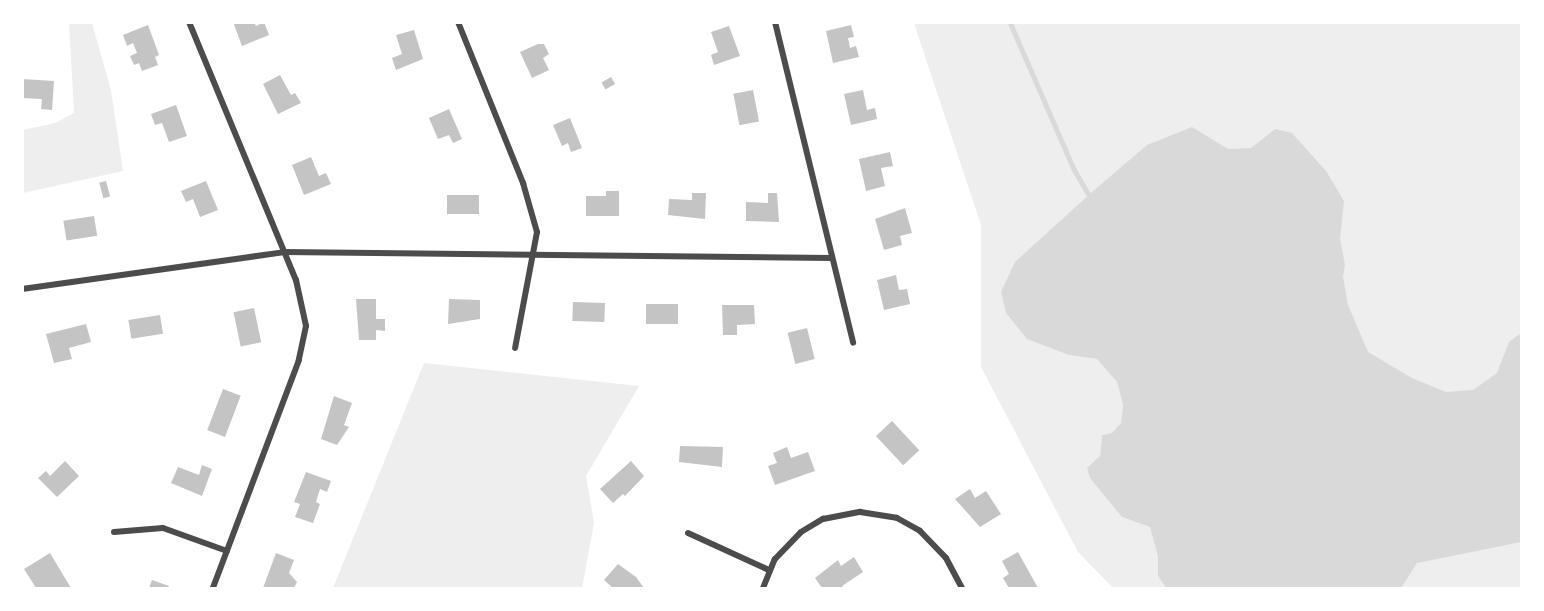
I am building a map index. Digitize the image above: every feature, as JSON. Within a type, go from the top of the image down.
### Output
[{"type":"street","points":[[189,22],[302,296],[304,344],[213,588]]},
{"type":"street","points":[[458,22],[523,183],[537,232],[515,348]]},
{"type":"street","points":[[775,22],[853,343]]},
{"type":"street","points":[[22,289],[284,252],[832,258]]},
{"type":"street","points":[[763,588],[769,570],[791,540],[811,525],[835,515],[873,513],[897,518],[929,538],[946,558],[962,588]]},
{"type":"street","points":[[114,532],[163,528],[227,551]]},
{"type":"street","points":[[688,533],[769,570]]},
{"type":"shaded area","points":[[69,23],[92,23],[111,90],[123,171],[23,193],[23,130],[55,123],[74,113]]},
{"type":"shaded area","points":[[914,23],[1521,23],[1521,588],[1366,588],[1032,247],[1069,355],[1097,359],[1117,382],[1123,405],[1121,423],[1112,433],[1102,435],[1100,456],[1122,517],[1150,527],[1158,557],[1158,576],[1166,588],[1113,588],[1078,552],[981,367],[981,225]]},
{"type":"shaded area","points":[[1192,127],[1228,149],[1251,148],[1275,129],[1292,133],[1326,171],[1344,201],[1340,239],[1345,265],[1343,277],[1348,305],[1368,352],[1412,378],[1446,392],[1473,390],[1497,373],[1509,342],[1521,333],[1521,542],[1417,563],[1401,588],[1166,588],[1158,576],[1158,557],[1150,527],[1122,517],[1090,478],[1087,468],[1100,456],[1102,435],[1112,433],[1121,423],[1123,405],[1117,382],[1097,359],[1069,355],[1027,339],[1006,313],[1001,292],[1015,262],[1092,192],[1147,145]]},
{"type":"shaded area","points":[[424,363],[639,386],[586,476],[594,523],[582,588],[333,588]]},
{"type":"building","points":[[233,22],[254,22],[256,26],[264,22],[269,35],[242,46]]},
{"type":"building","points":[[148,25],[159,55],[155,57],[158,65],[142,71],[139,63],[134,65],[130,56],[137,53],[133,43],[127,46],[123,35]]},
{"type":"building","points":[[851,25],[854,37],[848,38],[850,48],[856,46],[859,57],[833,63],[826,31]]},
{"type":"building","points":[[729,26],[740,56],[714,65],[711,55],[718,52],[711,32]]},
{"type":"building","points":[[414,30],[423,59],[396,70],[392,58],[402,54],[396,35]]},
{"type":"building","points":[[538,44],[544,44],[549,54],[543,58],[549,70],[532,78],[520,52]]},
{"type":"building","points":[[280,75],[291,95],[295,93],[301,103],[278,114],[263,84]]},
{"type":"building","points":[[611,77],[615,84],[605,89],[601,82]]},
{"type":"building","points":[[22,79],[54,81],[52,110],[41,109],[42,99],[22,98]]},
{"type":"building","points":[[753,90],[759,121],[739,125],[733,94]]},
{"type":"building","points":[[863,90],[867,110],[875,108],[877,119],[851,125],[844,94]]},
{"type":"building","points":[[176,105],[187,136],[169,142],[162,123],[155,125],[151,114]]},
{"type":"building","points":[[449,109],[462,139],[453,143],[449,135],[438,139],[429,118]]},
{"type":"building","points":[[570,118],[582,148],[571,152],[568,143],[562,146],[553,125]]},
{"type":"building","points":[[890,152],[893,166],[881,168],[885,186],[866,191],[859,159]]},
{"type":"building","points":[[311,157],[319,176],[326,173],[331,184],[304,195],[292,165]]},
{"type":"building","points":[[106,181],[110,196],[103,198],[99,183]]},
{"type":"building","points":[[206,181],[218,210],[200,217],[193,199],[186,202],[181,191]]},
{"type":"building","points":[[606,191],[619,191],[619,216],[586,216],[586,196],[606,196]]},
{"type":"building","points":[[692,193],[706,193],[705,219],[668,215],[669,199],[692,200]]},
{"type":"building","points":[[768,193],[777,193],[779,222],[746,221],[746,202],[768,203]]},
{"type":"building","points":[[447,195],[479,195],[479,214],[447,214]]},
{"type":"building","points":[[905,208],[912,233],[900,236],[902,245],[884,250],[875,219]]},
{"type":"building","points":[[94,216],[97,236],[67,241],[63,221]]},
{"type":"building","points":[[896,275],[899,290],[907,289],[910,304],[884,310],[877,280]]},
{"type":"building","points":[[356,299],[376,299],[376,319],[385,319],[385,331],[376,330],[376,340],[359,340]]},
{"type":"building","points":[[449,299],[480,300],[480,319],[448,324]]},
{"type":"building","points":[[573,302],[605,303],[604,322],[572,321]]},
{"type":"building","points":[[646,304],[678,304],[678,324],[646,324]]},
{"type":"building","points":[[722,305],[754,305],[755,324],[737,325],[737,335],[723,335]]},
{"type":"building","points":[[254,308],[261,342],[241,347],[233,312]]},
{"type":"building","points":[[160,315],[163,334],[131,339],[128,320]]},
{"type":"building","points":[[86,324],[91,342],[69,348],[72,359],[54,363],[46,334]]},
{"type":"building","points":[[807,328],[815,359],[795,364],[788,333]]},
{"type":"building","points":[[223,389],[241,396],[225,437],[207,430]]},
{"type":"building","points":[[334,396],[352,403],[344,425],[349,427],[337,445],[321,439]]},
{"type":"building","points":[[892,421],[919,450],[903,465],[876,436]]},
{"type":"building","points":[[680,446],[723,447],[722,467],[679,462]]},
{"type":"building","points":[[787,447],[791,458],[808,452],[815,471],[775,485],[768,466],[777,463],[773,453]]},
{"type":"building","points":[[65,461],[79,476],[57,497],[38,478],[46,471],[50,476]]},
{"type":"building","points":[[631,461],[644,476],[625,496],[623,494],[613,503],[600,489]]},
{"type":"building","points":[[202,465],[212,469],[202,496],[171,483],[178,467],[199,475]]},
{"type":"building","points":[[306,472],[331,481],[327,492],[320,489],[316,502],[320,504],[313,523],[295,517],[300,504],[294,502]]},
{"type":"building","points":[[970,489],[975,498],[986,491],[1001,514],[980,527],[955,499]]},
{"type":"building","points":[[1018,552],[1038,588],[1009,588],[1003,578],[1009,574],[1002,561]]},
{"type":"building","points":[[50,553],[71,588],[36,588],[24,569]]},
{"type":"building","points":[[276,553],[294,560],[289,573],[297,582],[294,588],[263,588]]},
{"type":"building","points":[[854,557],[863,572],[842,586],[844,588],[822,588],[815,578],[838,560],[841,566]]},
{"type":"building","points":[[618,564],[636,577],[644,588],[613,588],[604,580]]},
{"type":"building","points":[[152,580],[169,586],[168,588],[149,588]]},
{"type":"waterway","points":[[1010,22],[1074,169],[1092,200]]}]
